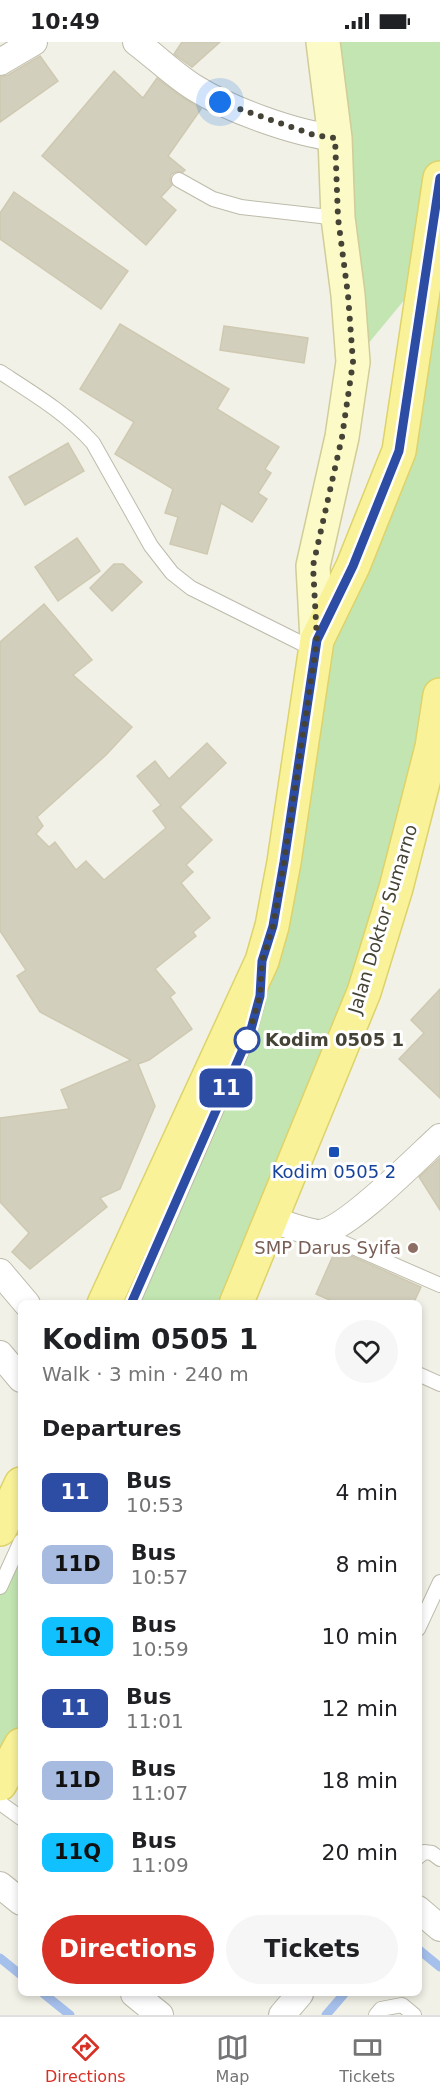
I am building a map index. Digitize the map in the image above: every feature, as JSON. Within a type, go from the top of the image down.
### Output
[{"type":"main road","points":[[106,1300],[262,961],[273,926],[316,645],[353,566],[399,451],[440,178]]},
{"type":"main road","name":"Jalan Doktor Sumarno","points":[[243,1300],[270,1220],[364,992],[407,846],[432,747],[440,695]]},
{"type":"main road","points":[[0,1529],[18,1490]]},
{"type":"main road","points":[[0,1787],[18,1751]]},
{"type":"street","points":[[0,62],[34,42]]},
{"type":"street","points":[[136,42],[194,87],[220,102],[314,135],[335,138]]},
{"type":"street","points":[[316,645],[313,566],[342,437],[353,362],[348,295],[338,218],[335,138],[323,42]]},
{"type":"street","points":[[270,1220],[319,1233],[330,1228],[361,1209],[440,1137]]},
{"type":"street","points":[[0,1272],[24,1300]]},
{"type":"street","points":[[0,1354],[18,1375]]},
{"type":"street","points":[[0,1885],[18,1900]]},
{"type":"street","points":[[422,1912],[440,1928]]},
{"type":"street","points":[[136,1996],[160,2015]]},
{"type":"street","points":[[282,2015],[298,1996]]},
{"type":"lane","points":[[179,180],[213,199],[241,207],[338,218]]},
{"type":"lane","points":[[0,372],[54,406],[87,436],[151,546],[172,573],[190,588],[316,645]]},
{"type":"lane","points":[[134,1300],[248,1037],[260,996],[262,961]]},
{"type":"lane","points":[[319,1233],[440,1286]]},
{"type":"lane","points":[[422,1376],[440,1384]]},
{"type":"lane","points":[[0,1587],[18,1548]]},
{"type":"lane","points":[[422,1620],[440,1582]]},
{"type":"lane","points":[[0,1787],[18,1814]]},
{"type":"lane","points":[[422,1854],[432,1853],[440,1859]]},
{"type":"lane","points":[[376,2015],[381,2009],[402,2005],[414,2015]]},
{"type":"green space","points":[[323,42],[440,42],[440,693],[383,931],[232,1300],[130,1300],[217,1108],[315,650],[399,451],[425,275],[353,362]]},
{"type":"green space","points":[[18,1546],[18,1750],[0,1783],[0,1585]]},
{"type":"building","points":[[182,42],[220,42],[192,67],[174,54]]},
{"type":"building","points":[[40,56],[58,81],[0,122],[0,77],[8,75]]},
{"type":"building","points":[[114,71],[143,98],[157,78],[201,109],[168,156],[185,170],[171,175],[172,185],[161,197],[176,210],[146,245],[42,156]]},
{"type":"building","points":[[14,192],[128,271],[101,309],[0,239],[0,213]]},
{"type":"building","points":[[120,324],[229,389],[217,409],[279,447],[265,469],[271,473],[258,493],[267,499],[252,522],[221,503],[207,554],[170,544],[178,517],[165,513],[173,489],[115,454],[134,422],[80,389]]},
{"type":"building","points":[[224,326],[308,338],[304,363],[220,350]]},
{"type":"building","points":[[68,443],[84,471],[25,505],[9,477]]},
{"type":"building","points":[[77,538],[100,571],[58,601],[35,567]]},
{"type":"building","points":[[114,564],[123,564],[142,582],[112,611],[90,588]]},
{"type":"building","points":[[44,604],[92,660],[73,675],[132,727],[106,755],[37,817],[43,826],[36,834],[49,847],[55,842],[76,870],[86,861],[104,880],[166,828],[153,811],[161,805],[137,776],[155,761],[169,779],[207,743],[226,763],[180,807],[212,840],[186,865],[193,872],[181,883],[210,918],[193,932],[196,936],[155,969],[175,993],[170,997],[192,1029],[149,1060],[138,1064],[155,1106],[120,1189],[100,1198],[107,1207],[30,1269],[12,1252],[29,1233],[0,1202],[0,1118],[69,1109],[61,1090],[131,1060],[40,1012],[17,976],[26,970],[0,931],[0,642]]},
{"type":"building","points":[[440,989],[440,1098],[399,1059],[424,1033],[411,1020]]},
{"type":"building","points":[[440,1158],[440,1210],[419,1177]]},
{"type":"building","points":[[336,1249],[421,1287],[415,1300],[330,1300],[316,1294]]},
{"type":"waterway","points":[[422,1952],[440,1967]]},
{"type":"waterway","points":[[0,1958],[18,1973]]},
{"type":"waterway","points":[[46,1996],[70,2015]]},
{"type":"waterway","points":[[326,2015],[342,1996]]},
{"type":"bus line","name":"11","points":[[133,1300],[250,1033],[260,996],[262,961],[273,926],[284,862],[317,640],[353,566],[399,451],[440,178]]},
{"type":"place","name":"Kodim 0505 1","points":[[247,1040]]},
{"type":"place","name":"Kodim 0505 2","points":[[334,1152]]},
{"type":"place","name":"SMP Darus Syifa","points":[[413,1248]]},
{"type":"route","points":[[220,102],[314,135],[335,138],[338,218],[348,295],[353,362],[342,437],[313,566],[317,640],[284,862],[273,926],[262,961],[260,996],[247,1040]]}]
